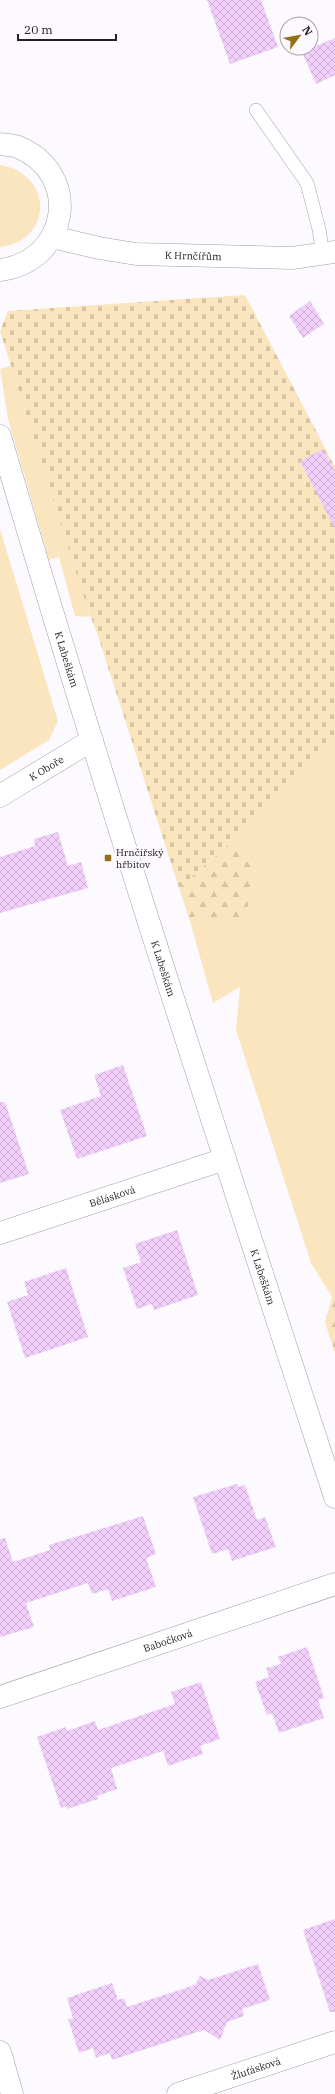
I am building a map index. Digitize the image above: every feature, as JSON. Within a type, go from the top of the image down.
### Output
[{"type":"street","points":[[0,144],[17,147],[34,155],[47,168],[56,184],[60,202],[58,220],[52,237],[42,251],[29,262],[13,268],[0,270]]},
{"type":"street","name":"K Hrnčířům","points":[[52,237],[99,248],[136,254],[292,258],[329,253]]},
{"type":"street","name":"K Labeškám","points":[[0,436],[62,649],[224,1159],[335,1497]]},
{"type":"street","name":"K Oboře","points":[[0,796],[92,740]]},
{"type":"street","name":"Bělásková","points":[[0,1233],[224,1159]]},
{"type":"street","name":"Babočková","points":[[0,1697],[335,1584]]},
{"type":"street","name":"Žluťásková","points":[[178,2094],[335,2042]]},
{"type":"street","points":[[0,2052],[12,2094]]},
{"type":"lane","points":[[256,110],[307,183],[319,229],[329,253]]},
{"type":"green space","points":[[0,165],[18,171],[30,181],[38,193],[40,207],[38,221],[30,233],[17,242],[0,247]]},
{"type":"green space","points":[[245,295],[335,467],[335,743],[238,836],[179,888],[98,636],[87,607],[0,331],[8,311]]},
{"type":"green space","points":[[11,366],[90,617],[75,616],[59,557],[49,560],[8,419],[0,369]]},
{"type":"green space","points":[[0,529],[58,721],[49,740],[0,770]]},
{"type":"green space","points":[[335,743],[335,1297],[332,1297],[311,1263],[236,1030],[240,987],[213,1003],[189,918],[245,918],[256,873],[238,836]]},
{"type":"green space","points":[[238,836],[256,873],[245,918],[189,918],[179,888]]},
{"type":"green space","points":[[332,1297],[335,1297],[335,1354],[325,1322]]},
{"type":"building","points":[[207,0],[261,0],[278,47],[230,64]]},
{"type":"building","points":[[335,38],[335,75],[316,84],[304,56],[319,56],[319,45]]},
{"type":"building","points":[[310,301],[324,324],[303,338],[289,316]]},
{"type":"building","points":[[323,449],[335,471],[335,529],[300,461]]},
{"type":"building","points":[[58,832],[68,866],[81,862],[88,888],[0,913],[0,857],[35,846],[34,839]]},
{"type":"building","points":[[123,1065],[147,1136],[77,1159],[60,1110],[101,1096],[94,1075]]},
{"type":"building","points":[[0,1102],[5,1102],[29,1174],[0,1183]]},
{"type":"building","points":[[177,1230],[198,1295],[154,1310],[152,1304],[137,1309],[123,1268],[141,1262],[135,1244]]},
{"type":"building","points":[[66,1268],[88,1337],[25,1358],[7,1302],[28,1295],[24,1282]]},
{"type":"building","points":[[237,1484],[238,1487],[245,1485],[257,1520],[265,1517],[276,1547],[232,1561],[228,1549],[212,1554],[193,1497]]},
{"type":"building","points":[[143,1516],[156,1554],[146,1558],[156,1587],[112,1601],[108,1589],[92,1594],[88,1583],[26,1603],[34,1627],[0,1637],[0,1539],[5,1538],[13,1562],[50,1550],[49,1545]]},
{"type":"building","points":[[307,1647],[324,1698],[318,1700],[324,1718],[279,1733],[272,1713],[267,1715],[255,1682],[269,1677],[266,1668],[281,1664],[278,1657]]},
{"type":"building","points":[[201,1682],[220,1739],[200,1746],[203,1754],[168,1766],[163,1751],[111,1768],[117,1789],[97,1796],[98,1799],[67,1809],[67,1806],[61,1808],[37,1737],[66,1727],[67,1731],[95,1721],[98,1730],[175,1704],[171,1692]]},
{"type":"building","points":[[335,1919],[335,2012],[330,2012],[303,1930]]},
{"type":"building","points":[[258,1964],[270,2000],[242,2009],[244,2016],[227,2022],[220,2040],[204,2030],[112,2060],[110,2053],[96,2058],[93,2048],[79,2053],[68,2019],[73,2018],[67,1998],[112,1983],[118,2000],[124,1998],[127,2007],[195,1985],[200,1976],[208,1980]]},
{"type":"place","name":"Hrnčířský hřbitov","points":[[108,858]]}]
